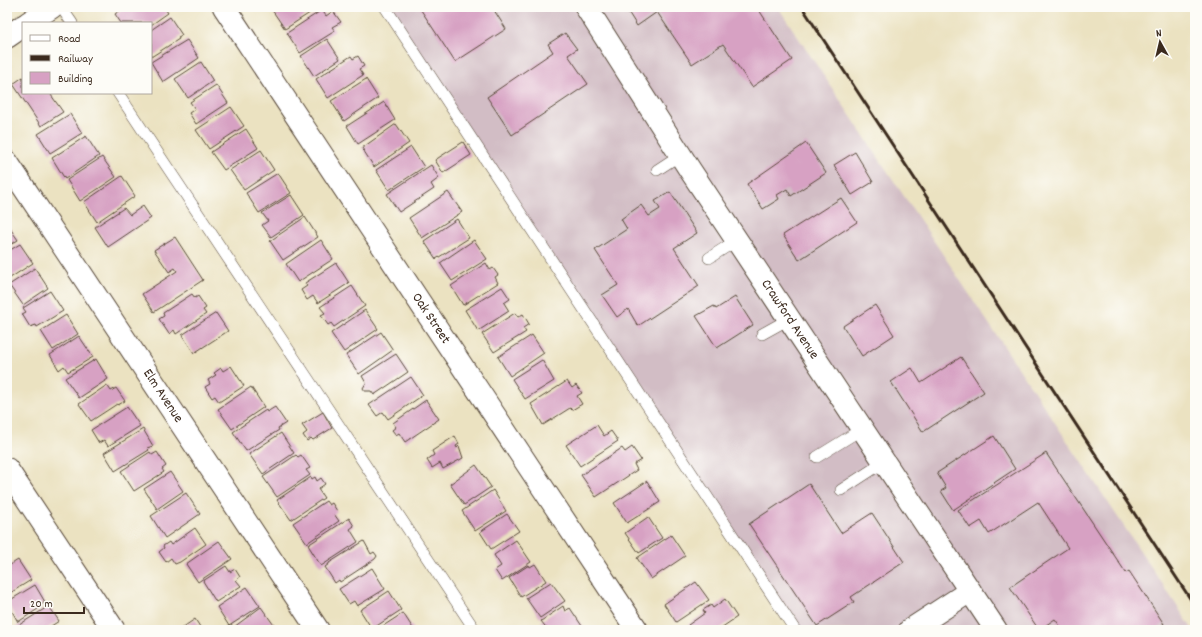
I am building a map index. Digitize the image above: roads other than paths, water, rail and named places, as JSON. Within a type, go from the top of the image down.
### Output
[{"type":"street","points":[[30,22],[52,7]]},
{"type":"street","name":"Oak Street","points":[[224,7],[637,630]]},
{"type":"street","name":"Crawford Avenue","points":[[586,7],[680,154],[996,630]]},
{"type":"street","points":[[7,37],[22,27]]},
{"type":"street","name":"Elm Avenue","points":[[7,162],[318,630]]},
{"type":"street","points":[[7,469],[114,630]]},
{"type":"street","points":[[910,630],[970,591]]},
{"type":"lane","points":[[61,7],[71,22]]},
{"type":"lane","points":[[385,7],[795,630]]},
{"type":"lane","points":[[119,94],[475,630]]},
{"type":"lane","points":[[657,170],[680,154]]},
{"type":"lane","points":[[709,258],[737,240]]},
{"type":"lane","points":[[762,334],[789,319]]},
{"type":"lane","points":[[817,457],[862,429]]},
{"type":"lane","points":[[841,490],[884,462]]},
{"type":"railway","points":[[802,7],[1195,606]]}]
